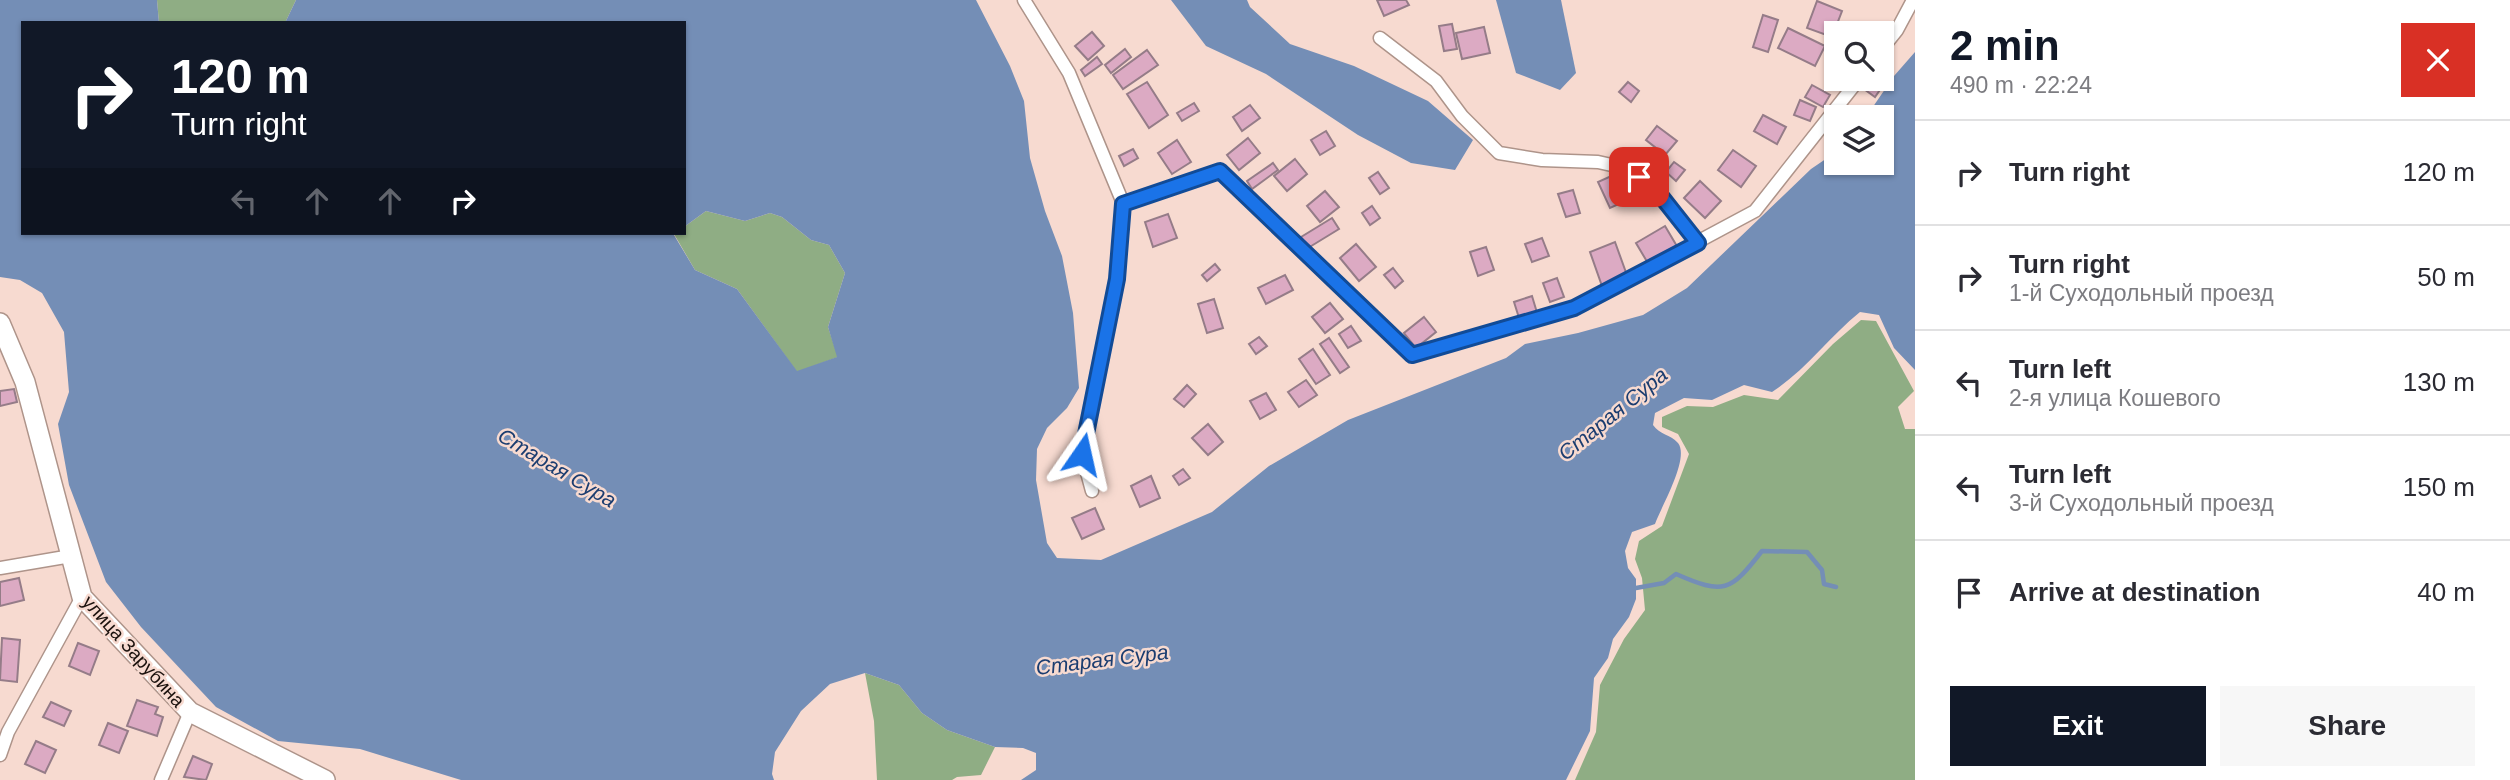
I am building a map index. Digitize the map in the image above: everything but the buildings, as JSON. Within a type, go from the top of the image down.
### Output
[{"type":"street","points":[[1024,0],[1069,73],[1123,204],[1117,279],[1082,454],[1092,491]]},
{"type":"street","points":[[1894,34],[1913,0]]},
{"type":"street","points":[[1380,38],[1436,81],[1462,116],[1499,153],[1542,160],[1598,162],[1625,168],[1653,186],[1698,243]]},
{"type":"street","points":[[1123,204],[1220,171],[1412,355],[1574,308],[1755,211],[1850,91]]},
{"type":"street","name":"улица Зарубина","points":[[0,323],[25,382],[82,597],[190,712],[325,780]]},
{"type":"street","points":[[0,568],[71,556]]},
{"type":"street","points":[[0,755],[4,732],[82,597]]},
{"type":"street","points":[[161,780],[190,712]]},
{"type":"green space","points":[[157,0],[296,0],[286,21],[159,21]]},
{"type":"green space","points":[[706,211],[745,221],[770,213],[782,217],[811,240],[829,245],[845,273],[828,327],[838,357],[797,372],[737,289],[695,270],[675,235],[686,235],[686,226]]},
{"type":"green space","points":[[1861,320],[1876,321],[1914,391],[1898,407],[1905,429],[1915,429],[1915,780],[1575,780],[1596,732],[1600,685],[1624,639],[1645,610],[1642,578],[1635,559],[1639,541],[1662,526],[1689,454],[1678,434],[1662,427],[1662,417],[1687,406],[1713,407],[1744,395],[1778,400],[1833,344]]},
{"type":"green space","points":[[865,673],[899,685],[922,713],[947,730],[995,747],[981,775],[957,777],[952,780],[877,780],[874,721]]},
{"type":"water","name":"Старая Сура","points":[[0,0],[157,0],[159,21],[21,21],[21,235],[674,235],[695,270],[737,289],[797,371],[837,357],[828,327],[845,273],[829,245],[811,240],[782,217],[770,213],[745,221],[706,211],[686,226],[686,21],[286,21],[296,0],[976,0],[1010,66],[1024,101],[1030,158],[1045,211],[1062,256],[1073,313],[1079,388],[1067,408],[1047,428],[1037,449],[1036,480],[1047,543],[1057,558],[1101,560],[1212,512],[1269,466],[1348,420],[1506,358],[1525,344],[1643,315],[1687,288],[1811,169],[1824,160],[1824,175],[1894,175],[1894,105],[1874,105],[1884,91],[1894,91],[1894,76],[1915,52],[1915,370],[1894,348],[1879,315],[1860,312],[1796,374],[1772,392],[1744,385],[1712,400],[1684,398],[1655,413],[1653,425],[1678,443],[1681,450],[1678,471],[1655,524],[1632,532],[1625,551],[1628,568],[1636,579],[1636,599],[1629,617],[1613,639],[1608,658],[1594,678],[1590,731],[1566,780],[1021,780],[1036,770],[1036,753],[1023,748],[995,747],[947,730],[922,713],[899,685],[865,673],[830,684],[801,711],[775,752],[772,774],[774,780],[461,780],[360,749],[278,741],[216,707],[141,627],[106,582],[69,485],[58,424],[69,392],[64,332],[42,293],[20,280],[0,277]]},
{"type":"water","points":[[1171,0],[1247,0],[1250,7],[1290,44],[1354,66],[1428,101],[1473,140],[1455,170],[1411,163],[1358,135],[1266,74],[1206,46]]},
{"type":"water","points":[[1496,0],[1561,0],[1576,73],[1560,90],[1516,73]]},
{"type":"waterway","points":[[1636,588],[1664,583],[1676,574],[1705,585],[1725,586],[1742,575],[1762,551],[1807,552],[1822,570],[1824,584],[1836,587]]},
{"type":"route","points":[[1082,454],[1117,279],[1123,204],[1220,171],[1412,355],[1574,308],[1698,243],[1653,186],[1639,177]]}]
